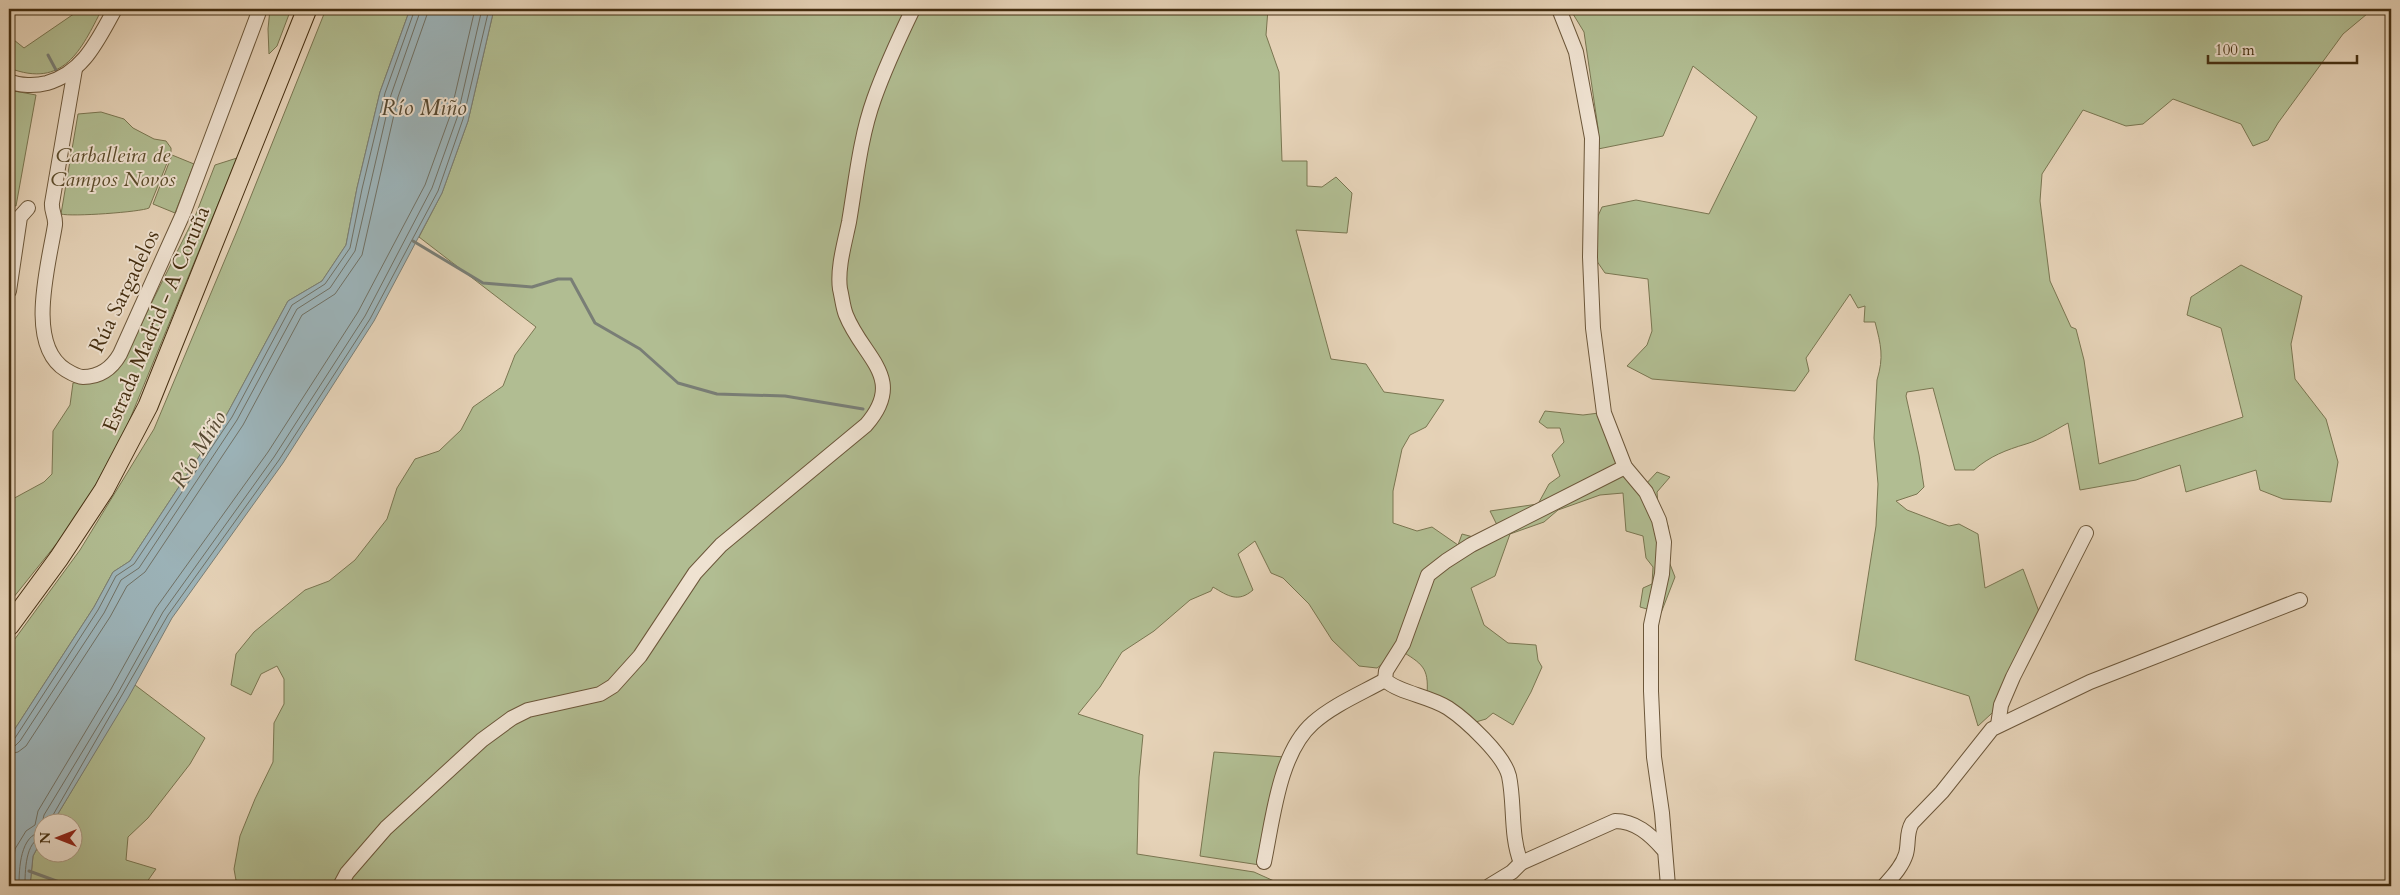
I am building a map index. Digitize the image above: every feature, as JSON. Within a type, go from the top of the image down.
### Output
[{"type":"highway","name":"Estrada Madrid - A Coruña","points":[[9,626],[59,558],[104,490],[148,406],[306,9]]},
{"type":"street","points":[[9,80],[37,85],[58,80],[75,69],[85,61],[114,9]]},
{"type":"street","name":"Rúa Sargadelos","points":[[75,69],[52,208],[55,222],[42,299],[48,344],[52,356],[59,365],[81,377],[91,376],[113,367],[124,346],[183,214],[260,9]]},
{"type":"street","points":[[340,886],[347,873],[386,828],[482,740],[512,718],[528,710],[600,694],[613,686],[640,656],[694,573],[721,545],[866,425],[874,416],[881,404],[884,387],[879,368],[846,315],[840,287],[842,257],[864,138],[874,100],[913,9]]},
{"type":"street","points":[[1559,9],[1576,52],[1592,138],[1590,257],[1593,328],[1604,413],[1625,467],[1646,492],[1659,520],[1664,542],[1662,574],[1651,625],[1650,691],[1654,757],[1662,813],[1663,848],[1668,886]]},
{"type":"street","points":[[9,291],[20,217],[28,208]]},
{"type":"street","points":[[1385,680],[1386,671],[1403,644],[1428,575],[1446,560],[1471,545],[1625,467]]},
{"type":"street","points":[[1998,725],[2001,705],[2013,677],[2086,533]]},
{"type":"street","points":[[1884,886],[1897,871],[1906,854],[1908,829],[1912,823],[1942,792],[1992,729],[2090,682],[2300,600]]},
{"type":"street","points":[[1264,862],[1288,760],[1298,740],[1313,723],[1385,680]]},
{"type":"street","points":[[1385,680],[1396,688],[1410,691],[1447,708],[1502,760],[1508,774],[1515,849],[1521,863]]},
{"type":"street","points":[[1489,886],[1512,872],[1521,863],[1615,821],[1626,821],[1641,828],[1663,848]]},
{"type":"green space","points":[[81,9],[102,9],[78,51],[68,62],[57,69],[44,73],[28,73],[9,68],[9,36],[24,48]]},
{"type":"green space","points":[[270,9],[291,9],[277,46],[269,54],[268,29]]},
{"type":"green space","points":[[326,9],[410,9],[380,92],[357,188],[346,245],[322,281],[288,301],[227,414],[130,561],[113,572],[94,607],[9,738],[9,647],[80,550],[154,429],[237,231]]},
{"type":"green space","points":[[494,9],[1268,9],[1266,35],[1279,72],[1282,161],[1307,161],[1307,186],[1322,187],[1336,177],[1352,193],[1347,233],[1296,230],[1331,359],[1366,364],[1384,392],[1444,400],[1426,427],[1410,435],[1402,449],[1393,491],[1393,523],[1417,531],[1432,527],[1458,545],[1462,534],[1477,538],[1497,525],[1490,511],[1538,504],[1549,484],[1560,476],[1552,455],[1564,442],[1560,428],[1547,428],[1539,422],[1545,411],[1583,415],[1599,413],[1631,476],[1644,486],[1657,472],[1670,477],[1657,492],[1658,506],[1668,526],[1668,559],[1675,577],[1661,613],[1640,607],[1643,588],[1652,584],[1653,567],[1646,558],[1643,536],[1626,531],[1623,493],[1600,495],[1558,510],[1544,522],[1510,534],[1495,576],[1471,588],[1484,625],[1508,643],[1536,645],[1538,660],[1542,667],[1513,725],[1493,713],[1486,719],[1469,724],[1427,694],[1427,678],[1422,667],[1400,650],[1377,668],[1359,666],[1332,640],[1309,604],[1283,578],[1271,573],[1255,541],[1238,554],[1253,590],[1243,596],[1233,597],[1213,587],[1211,591],[1190,600],[1154,631],[1122,652],[1100,687],[1078,714],[1143,735],[1139,777],[1137,854],[1254,872],[1285,886],[237,886],[234,869],[240,836],[273,762],[274,723],[284,704],[284,679],[277,666],[261,674],[251,695],[231,685],[236,654],[254,632],[305,590],[329,581],[355,560],[387,519],[397,488],[415,459],[439,451],[461,430],[473,407],[503,386],[515,355],[536,327],[419,237],[442,193],[468,121]]},
{"type":"green space","points":[[1570,9],[2373,9],[2343,34],[2278,123],[2268,140],[2253,146],[2241,124],[2173,99],[2143,124],[2126,126],[2083,110],[2042,174],[2040,201],[2050,281],[2071,327],[2076,329],[2084,360],[2099,464],[2243,417],[2221,328],[2187,315],[2191,297],[2241,265],[2302,296],[2291,344],[2295,379],[2326,419],[2338,462],[2331,502],[2283,499],[2260,490],[2256,470],[2186,492],[2180,465],[2136,480],[2080,490],[2068,423],[2037,440],[1999,454],[1974,470],[1955,470],[1933,388],[1907,392],[1906,396],[1924,487],[1917,494],[1896,501],[1907,510],[1949,526],[1959,524],[1978,534],[1985,588],[2023,569],[2041,617],[2004,702],[1978,726],[1969,696],[1855,660],[1876,526],[1878,484],[1874,438],[1877,380],[1881,358],[1875,322],[1864,322],[1865,306],[1858,308],[1850,294],[1806,358],[1809,371],[1795,391],[1652,379],[1627,366],[1647,345],[1652,331],[1648,279],[1605,273],[1594,257],[1598,216],[1602,207],[1636,200],[1709,214],[1757,117],[1693,66],[1663,136],[1598,149],[1598,128],[1584,32]]},
{"type":"green space","points":[[9,90],[36,95],[16,206],[9,205]]},
{"type":"green space","name":"Carballeira de Campos Novos","points":[[101,112],[124,119],[133,128],[154,139],[166,141],[171,148],[171,153],[149,208],[106,214],[61,214],[78,114]]},
{"type":"green space","points":[[172,155],[194,164],[175,213],[153,204]]},
{"type":"green space","points":[[237,158],[125,431],[78,517],[9,603],[9,501],[44,482],[52,474],[53,431],[70,405],[73,383],[102,378],[128,350],[196,214],[215,165]]},
{"type":"green space","points":[[135,685],[205,738],[190,764],[148,818],[128,837],[126,860],[156,869],[144,886],[30,886],[32,862],[82,862],[82,812],[59,812]]},
{"type":"green space","points":[[1214,752],[1285,757],[1260,865],[1200,856]]},
{"type":"water","name":"Río Miño","points":[[410,9],[494,9],[468,121],[442,193],[374,321],[283,463],[172,618],[128,698],[59,812],[32,812],[32,862],[30,886],[9,886],[9,738],[94,607],[113,572],[130,561],[227,414],[288,301],[322,281],[346,245],[357,188],[380,92]]},
{"type":"waterway","points":[[48,55],[56,70]]},
{"type":"waterway","points":[[413,241],[483,283],[532,287],[558,279],[571,279],[595,323],[640,349],[678,383],[717,394],[785,396],[863,409]]},
{"type":"waterway","points":[[29,871],[70,886]]}]
